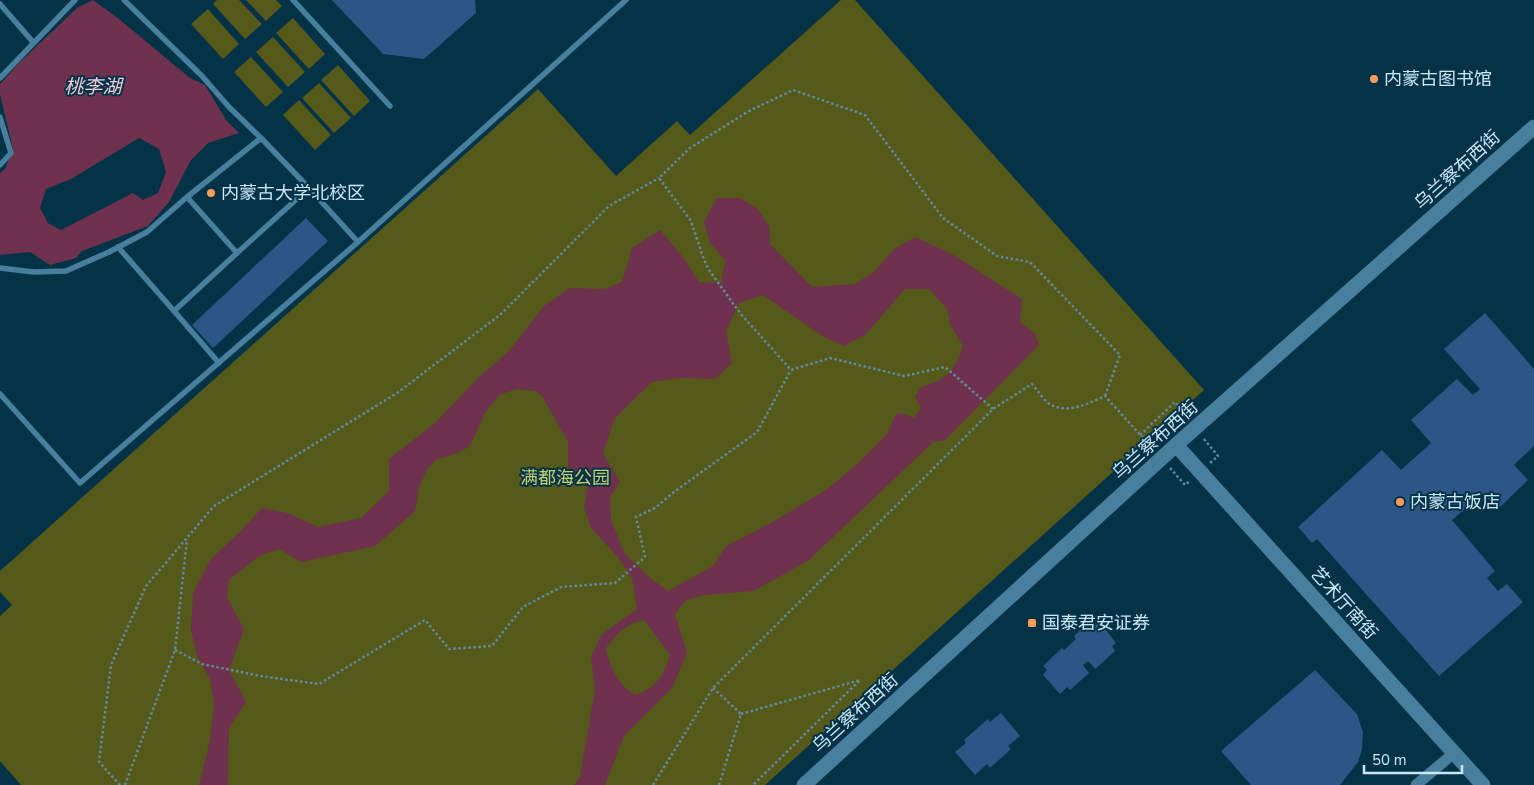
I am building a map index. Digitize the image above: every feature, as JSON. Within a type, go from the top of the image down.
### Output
[{"type":"street","name":"乌兰察布西街","points":[[804,785],[1176,445],[1534,127]]},
{"type":"street","name":"艺术厅南街","points":[[1176,445],[1483,785]]},
{"type":"street","points":[[1416,785],[1454,753]]},
{"type":"lane","points":[[0,78],[75,0]]},
{"type":"lane","points":[[124,0],[202,76],[229,107],[309,188],[358,242]]},
{"type":"lane","points":[[293,0],[390,106]]},
{"type":"lane","points":[[0,394],[80,484],[358,242],[626,0]]},
{"type":"lane","points":[[0,4],[33,42]]},
{"type":"lane","points":[[0,116],[11,154],[0,165]]},
{"type":"lane","points":[[0,268],[34,272],[66,272],[118,247],[147,232],[187,197],[261,138]]},
{"type":"lane","points":[[174,311],[309,188]]},
{"type":"lane","points":[[187,197],[237,253]]},
{"type":"lane","points":[[118,247],[219,363]]},
{"type":"path","points":[[120,785],[99,762],[111,665],[146,586],[214,506],[397,393],[500,315],[609,206],[659,178],[690,148],[749,111],[794,90],[865,115],[943,218],[997,256],[1030,262],[1120,356],[1105,396],[1087,404],[1065,409],[1050,404],[1032,384],[993,409],[713,688],[653,785]]},
{"type":"path","points":[[659,178],[691,221],[709,270],[740,313],[791,370]]},
{"type":"path","points":[[175,650],[202,664],[260,676],[319,684],[425,620],[449,650],[492,646],[522,608],[561,587],[615,583],[645,557],[636,517],[655,508],[757,432],[791,370],[830,358],[904,376],[946,367],[993,409]]},
{"type":"path","points":[[1105,396],[1140,435]]},
{"type":"path","points":[[125,785],[175,650],[187,538]]},
{"type":"path","points":[[741,714],[860,680],[753,785]]},
{"type":"path","points":[[713,688],[741,714]]},
{"type":"path","points":[[719,785],[741,714]]},
{"type":"green space","points":[[217,0],[239,0],[262,24],[245,39],[213,4]]},
{"type":"green space","points":[[246,0],[276,0],[282,6],[266,21]]},
{"type":"green space","name":"满都海公园","points":[[841,0],[855,0],[1204,390],[765,785],[21,785],[0,761],[0,616],[12,605],[0,592],[0,571],[538,89],[616,176],[677,121],[690,135]]},
{"type":"green space","points":[[208,9],[239,44],[223,59],[191,24]]},
{"type":"green space","points":[[293,18],[325,54],[309,69],[276,33]]},
{"type":"green space","points":[[273,37],[305,72],[288,87],[256,52]]},
{"type":"green space","points":[[251,57],[283,92],[266,107],[234,72]]},
{"type":"green space","points":[[338,65],[370,101],[354,116],[321,80]]},
{"type":"green space","points":[[319,83],[351,118],[334,133],[302,98]]},
{"type":"green space","points":[[299,100],[331,135],[315,150],[283,115]]},
{"type":"water","name":"桃李湖","points":[[93,0],[190,78],[205,85],[226,120],[239,133],[208,143],[191,160],[169,202],[148,226],[82,251],[76,258],[50,265],[30,252],[0,255],[0,173],[5,169],[13,149],[0,94],[0,84],[19,63],[77,8]],"holes":[[[139,138],[159,149],[166,172],[158,193],[143,200],[133,193],[61,230],[48,223],[40,208],[46,189],[71,179]]]},
{"type":"water","points":[[717,198],[740,198],[758,209],[769,227],[770,244],[812,287],[855,284],[874,272],[894,249],[915,237],[952,254],[1022,299],[1020,322],[1035,334],[1039,345],[945,440],[933,442],[809,560],[754,591],[705,595],[686,600],[675,614],[687,653],[672,688],[624,736],[605,785],[574,785],[580,777],[595,689],[591,657],[601,635],[637,609],[632,578],[618,557],[591,528],[584,507],[587,488],[568,468],[568,442],[542,396],[535,391],[517,389],[499,395],[485,413],[470,446],[458,453],[435,460],[427,470],[419,487],[415,511],[375,546],[301,562],[279,549],[259,556],[229,580],[227,597],[244,629],[229,670],[246,702],[229,728],[228,785],[199,785],[210,740],[214,704],[210,679],[197,656],[191,630],[193,593],[211,559],[262,508],[287,513],[318,527],[361,518],[389,491],[389,459],[435,423],[478,378],[508,352],[544,306],[569,288],[604,289],[622,282],[632,248],[660,230],[682,256],[699,282],[721,283],[725,260],[710,243],[704,221]],"holes":[[[905,289],[929,289],[947,309],[950,324],[963,346],[957,362],[943,378],[921,387],[915,397],[921,408],[914,418],[901,413],[896,414],[887,434],[856,465],[826,490],[771,523],[726,546],[713,566],[668,591],[649,577],[625,554],[611,520],[610,497],[620,482],[603,453],[615,418],[652,382],[681,378],[715,379],[732,363],[726,331],[739,303],[763,295],[822,336],[844,346],[865,335]],[[644,620],[670,655],[662,675],[654,685],[635,695],[623,685],[615,674],[606,648],[622,630]]]},
{"type":"building","points":[[332,0],[475,0],[476,13],[424,59],[383,54]]},
{"type":"building","points":[[306,218],[328,241],[213,348],[192,325]]},
{"type":"building","name":"内蒙古饭店","points":[[1485,313],[1534,369],[1534,446],[1514,465],[1528,480],[1498,509],[1483,494],[1452,520],[1495,571],[1487,578],[1498,591],[1507,584],[1523,602],[1439,676],[1317,539],[1312,543],[1298,527],[1382,450],[1401,470],[1431,443],[1411,420],[1457,379],[1473,395],[1480,389],[1444,349]]},
{"type":"building","points":[[1100,622],[1116,643],[1112,646],[1115,651],[1095,669],[1088,661],[1083,665],[1089,673],[1070,690],[1067,687],[1060,694],[1043,675],[1047,670],[1043,666],[1062,648],[1064,650],[1076,639],[1074,636],[1086,625],[1088,627],[1092,624],[1094,626]]},
{"type":"building","points":[[1315,670],[1357,714],[1363,732],[1362,749],[1358,762],[1340,785],[1251,785],[1221,751]]},
{"type":"building","points":[[1001,713],[1020,736],[1008,746],[1011,749],[990,768],[987,764],[975,775],[955,752],[966,743],[964,740],[988,719],[990,722]]},
{"type":"place","name":"内蒙古图书馆","points":[[1374,79]]},
{"type":"place","name":"内蒙古大学北校区","points":[[211,193]]},
{"type":"place","name":"内蒙古饭店","points":[[1400,502]]},
{"type":"place","name":"国泰君安证券","points":[[1032,623]]}]
